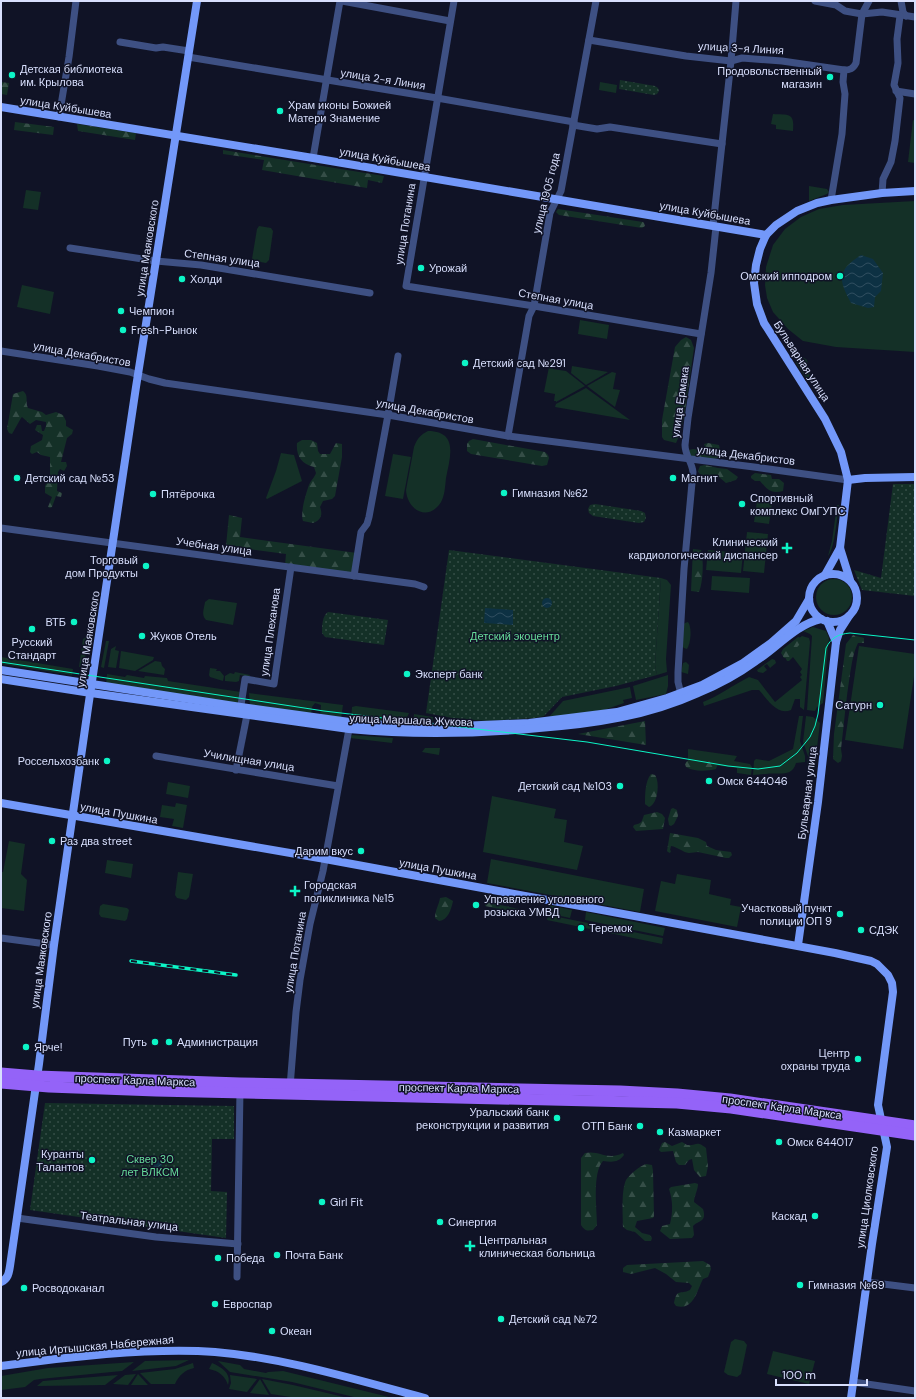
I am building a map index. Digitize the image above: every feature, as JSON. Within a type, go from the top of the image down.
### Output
[{"type":"main road","name":"улица Маяковского","points":[[3,1282],[8,1276],[10,1266],[54,945],[92,684],[138,375],[197,1]]},
{"type":"main road","name":"улица Куйбышева","points":[[1,107],[766,235]]},
{"type":"main road","name":"Бульварная улица","points":[[825,575],[840,548],[848,480],[841,452],[832,432],[809,392],[764,323],[757,304],[754,283],[756,265],[760,249],[766,235],[776,225],[797,211],[817,203],[831,200],[882,193],[915,191]]},
{"type":"main road","points":[[848,480],[865,478],[915,477]]},
{"type":"main road","name":"Бульварная улица","points":[[840,548],[850,580]]},
{"type":"main road","points":[[834,574],[842,575],[850,580],[855,587],[857,602],[854,610],[849,616],[836,622],[824,620],[816,615],[811,609],[809,599],[814,583],[825,575],[834,574]]},
{"type":"main road","name":"улица Маршала Жукова","points":[[682,697],[753,656],[787,630],[796,621],[809,599]]},
{"type":"main road","name":"Бульварная улица","points":[[798,946],[818,802],[836,642],[840,630],[849,616]]},
{"type":"main road","name":"Бульварная улица","points":[[824,620],[836,642]]},
{"type":"main road","name":"улица Маршала Жукова","points":[[1,679],[91,693],[350,726],[436,728],[521,724],[617,712],[682,697],[722,682],[767,654],[801,626],[809,622],[824,620]]},
{"type":"main road","name":"улица Маршала Жукова","points":[[1,670],[92,684],[243,712]]},
{"type":"main road","name":"улица Пушкина","points":[[1,803],[325,859],[798,946],[871,961]]},
{"type":"main road","name":"улица Циолковского","points":[[851,1398],[887,1147],[878,1105],[893,992],[892,983],[888,975],[879,965],[871,961]]},
{"type":"main road","name":"проспект Карла Маркса","points":[[1,1073],[36,1082]]},
{"type":"main road","name":"проспект Карла Маркса","points":[[1,1083],[36,1082],[656,1097],[677,1098],[731,1108],[883,1126],[915,1126]]},
{"type":"main road","name":"проспект Карла Маркса","points":[[883,1126],[915,1135]]},
{"type":"main road","name":"улица Иртышская Набережная","points":[[1,1366],[40,1360],[153,1350],[216,1352],[261,1358],[307,1368],[425,1398]]},
{"type":"street","points":[[59,117],[76,1]]},
{"type":"street","points":[[313,158],[341,1],[450,21]]},
{"type":"street","name":"улица Потанина","points":[[406,286],[454,1]]},
{"type":"street","name":"улица 1905 года","points":[[508,436],[529,316],[534,306],[550,213],[561,191],[596,1]]},
{"type":"street","name":"улица Ермака","points":[[682,697],[678,682],[678,672],[684,569],[693,472],[685,450],[714,226],[736,1]]},
{"type":"street","points":[[815,1],[836,5],[845,11],[862,14],[882,12],[915,17]]},
{"type":"street","points":[[831,200],[842,134],[845,94],[843,82],[844,70],[853,68],[856,63],[862,14],[869,1]]},
{"type":"street","points":[[882,193],[883,179],[891,162],[895,141],[900,98],[894,86],[898,63],[897,39],[903,16],[901,1]]},
{"type":"street","name":"улица 3-я Линия","points":[[589,40],[686,56],[731,61],[742,58],[782,61],[844,70]]},
{"type":"street","name":"улица 2-я Линия","points":[[120,42],[156,48],[163,47],[189,54],[327,81],[437,98],[596,129],[610,127],[722,144]]},
{"type":"street","points":[[896,92],[915,94]]},
{"type":"street","name":"Степная улица","points":[[70,248],[156,261],[201,265],[370,293]]},
{"type":"street","name":"Степная улица","points":[[406,286],[701,334]]},
{"type":"street","name":"улица Декабристов","points":[[1,351],[130,372],[165,383],[415,420],[508,436],[848,480]]},
{"type":"street","points":[[354,576],[362,532],[369,517],[398,356]]},
{"type":"street","name":"Учебная улица","points":[[1,528],[415,584],[424,587]]},
{"type":"street","name":"улица Плеханова","points":[[243,712],[245,679],[274,684],[291,567]]},
{"type":"street","points":[[236,770],[243,712]]},
{"type":"street","name":"улица Потанина","points":[[290,1089],[300,980],[350,726]]},
{"type":"street","name":"Училищная улица","points":[[156,756],[338,786]]},
{"type":"street","points":[[1,938],[54,945]]},
{"type":"street","points":[[237,1277],[240,1088]]},
{"type":"street","name":"Театральная улица","points":[[17,1218],[156,1236],[238,1244]]},
{"type":"street","points":[[867,1282],[915,1288]]},
{"type":"street","points":[[853,1382],[915,1391]]},
{"type":"green space","points":[[620,80],[655,86],[659,91],[654,95],[619,89]]},
{"type":"green space","points":[[1,82],[9,83],[7,95],[1,94]]},
{"type":"green space","points":[[600,82],[617,85],[616,93],[599,90]]},
{"type":"green space","points":[[773,114],[786,115],[792,118],[793,131],[776,129],[776,125],[771,124]]},
{"type":"green space","points":[[913,120],[915,121],[915,163],[908,162]]},
{"type":"green space","points":[[15,122],[54,127],[53,135],[14,130]]},
{"type":"green space","points":[[77,124],[136,133],[135,140],[78,131]]},
{"type":"green space","points":[[223,150],[384,176],[382,183],[368,180],[367,188],[262,170],[264,160],[223,154]]},
{"type":"green space","points":[[809,186],[827,189],[829,192],[809,201]]},
{"type":"green space","points":[[26,190],[41,192],[38,210],[23,208]]},
{"type":"green space","name":"Омский ипподром","points":[[915,201],[915,352],[836,347],[803,341],[788,329],[773,312],[767,298],[765,285],[766,267],[773,245],[785,229],[801,217],[819,209],[843,205]]},
{"type":"green space","points":[[558,209],[643,222],[645,226],[642,228],[559,215],[556,212]]},
{"type":"green space","points":[[259,226],[271,228],[273,231],[269,260],[266,263],[252,259],[257,229]]},
{"type":"green space","points":[[22,285],[54,292],[50,314],[17,307]]},
{"type":"green space","points":[[580,320],[609,325],[607,339],[578,334]]},
{"type":"green space","points":[[686,337],[691,340],[694,348],[684,417],[676,443],[664,440],[662,437],[662,420],[675,347]]},
{"type":"green space","points":[[803,357],[807,360],[810,379],[806,378],[796,363],[798,359]]},
{"type":"green space","points":[[550,362],[554,362],[553,369],[566,371],[585,386],[556,402],[554,401],[555,394],[544,392]]},
{"type":"green space","points":[[572,366],[608,372],[586,385],[571,373]]},
{"type":"green space","points":[[612,372],[616,373],[613,389],[620,390],[615,407],[587,386]]},
{"type":"green space","points":[[586,388],[630,420],[555,407],[556,404]]},
{"type":"green space","points":[[23,391],[26,394],[28,408],[42,412],[46,415],[56,412],[63,415],[66,421],[66,426],[73,430],[72,434],[67,438],[61,462],[66,462],[67,466],[64,471],[60,469],[58,472],[57,491],[62,493],[61,497],[56,496],[52,507],[50,508],[48,507],[52,497],[45,493],[45,486],[50,475],[50,457],[41,455],[37,452],[32,454],[30,452],[31,446],[42,440],[43,435],[35,430],[37,425],[41,425],[42,431],[44,431],[46,422],[36,420],[30,424],[22,417],[12,434],[9,433],[7,429],[13,394]]},
{"type":"green space","points":[[428,431],[438,432],[444,436],[450,447],[450,454],[442,499],[434,510],[423,512],[418,511],[413,507],[407,497],[406,490],[414,447],[419,438]]},
{"type":"green space","points":[[473,439],[545,452],[549,458],[547,465],[542,466],[471,454],[467,451],[467,444]]},
{"type":"green space","points":[[302,440],[311,440],[317,443],[320,454],[330,454],[336,443],[342,444],[342,457],[335,496],[332,499],[323,501],[320,507],[321,517],[313,523],[303,521],[302,517],[306,493],[316,473],[314,467],[303,462],[297,452],[297,443]]},
{"type":"green space","points":[[708,443],[719,445],[721,454],[715,459],[705,460],[696,458],[689,454],[689,450],[693,449],[708,451],[709,449],[705,447],[704,444]]},
{"type":"green space","points":[[281,453],[294,455],[302,481],[267,499],[266,498]]},
{"type":"green space","points":[[393,454],[411,457],[403,499],[385,496]]},
{"type":"green space","points":[[705,465],[727,469],[738,477],[736,480],[726,483],[719,477],[704,476],[698,471],[700,466]]},
{"type":"green space","points":[[755,473],[771,475],[772,479],[779,479],[784,483],[783,491],[772,491],[760,481],[755,481],[751,478],[751,476]]},
{"type":"green space","points":[[893,484],[915,484],[915,596],[862,590],[854,570],[881,578]]},
{"type":"green space","points":[[757,501],[772,503],[769,524],[754,522]]},
{"type":"green space","points":[[595,504],[641,511],[645,513],[646,518],[644,522],[639,523],[593,516],[589,513],[588,509],[590,505]]},
{"type":"green space","points":[[837,505],[839,505],[835,532],[828,556],[832,541]]},
{"type":"green space","points":[[229,515],[242,518],[240,537],[357,553],[353,575],[285,565],[286,554],[226,546]]},
{"type":"green space","points":[[747,532],[768,534],[764,573],[743,571]]},
{"type":"green space","points":[[693,549],[701,550],[702,554],[703,565],[699,592],[691,591]]},
{"type":"green space","name":"Детский экоцентр","points":[[449,550],[661,578],[655,665],[657,675],[616,686],[562,697],[544,716],[535,718],[487,721],[452,718],[426,713]]},
{"type":"green space","points":[[708,550],[743,553],[741,573],[706,570]]},
{"type":"green space","points":[[712,576],[750,578],[749,593],[711,590]]},
{"type":"green space","points":[[661,578],[667,580],[671,585],[666,659],[667,672],[657,675],[655,665]]},
{"type":"green space","points":[[837,579],[847,584],[851,590],[851,604],[847,610],[841,614],[831,615],[821,610],[817,604],[816,594],[821,584],[827,580]]},
{"type":"green space","points":[[209,599],[237,603],[233,625],[206,620],[203,614],[205,602]]},
{"type":"green space","points":[[328,612],[388,620],[384,645],[325,637],[322,633],[322,624],[323,619]]},
{"type":"green space","points":[[688,622],[690,627],[690,635],[687,649],[682,646],[684,624]]},
{"type":"green space","points":[[813,627],[826,631],[829,638],[823,703],[817,707],[815,711],[807,710],[812,636],[803,631]]},
{"type":"green space","points":[[89,635],[84,664],[83,666],[79,667],[83,639]]},
{"type":"green space","points":[[853,635],[864,638],[864,643],[858,643],[853,658],[845,712],[841,749],[842,756],[841,761],[838,763],[833,759],[834,734],[846,644]]},
{"type":"green space","points":[[802,636],[809,638],[810,642],[804,710],[800,707],[800,699],[795,699],[791,710],[781,711],[773,706],[759,690],[752,690],[704,706],[703,702],[715,697],[749,677],[758,680],[775,702],[802,680],[800,677],[802,675],[800,672],[802,669],[793,657],[787,661],[783,653],[784,650]]},
{"type":"green space","points":[[798,637],[802,638],[803,641],[796,649],[797,655],[784,658],[781,653],[783,649]]},
{"type":"green space","points":[[106,641],[109,641],[104,668],[101,667]]},
{"type":"green space","points":[[116,646],[115,650],[119,651],[116,668],[108,667],[111,649]]},
{"type":"green space","name":"Сатурн","points":[[859,646],[915,654],[915,670],[903,749],[845,740]]},
{"type":"green space","points":[[121,651],[154,657],[153,660],[135,671],[119,668]]},
{"type":"green space","points":[[1,657],[73,669],[72,675],[1,664]]},
{"type":"green space","points":[[772,659],[775,660],[776,663],[770,668],[767,664],[764,666],[767,670],[763,673],[758,672],[757,670]]},
{"type":"green space","points":[[155,661],[161,662],[165,669],[164,675],[138,671]]},
{"type":"green space","points":[[686,662],[689,665],[688,674],[681,672],[683,663]]},
{"type":"green space","points":[[210,668],[220,671],[224,676],[223,681],[210,677]]},
{"type":"green space","points":[[235,672],[250,675],[249,677],[240,675],[239,681],[236,682],[225,681],[225,676],[230,673],[234,674]]},
{"type":"green space","points":[[107,674],[125,677],[127,675],[144,678],[145,676],[167,678],[168,681],[241,692],[238,703],[106,685]]},
{"type":"green space","points":[[668,675],[666,694],[636,700],[633,686]]},
{"type":"green space","points":[[630,687],[632,698],[623,700],[624,703],[604,710],[549,717],[563,701]]},
{"type":"green space","points":[[249,693],[343,705],[341,719],[320,716],[321,705],[315,703],[312,707],[311,715],[250,705]]},
{"type":"green space","points":[[356,706],[409,713],[404,723],[351,721],[352,707]]},
{"type":"green space","points":[[414,714],[433,717],[432,725],[413,725]]},
{"type":"green space","points":[[799,716],[803,716],[800,741],[805,756],[805,762],[796,763],[794,768],[788,773],[753,775],[754,761],[756,759],[769,761],[793,749]]},
{"type":"green space","points":[[806,716],[813,717],[820,723],[814,773],[810,773],[807,770],[808,756],[803,742]]},
{"type":"green space","points":[[645,721],[646,745],[578,734]]},
{"type":"green space","points":[[352,735],[393,738],[392,743],[350,738]]},
{"type":"green space","points":[[425,748],[440,748],[439,755],[422,752]]},
{"type":"green space","points":[[688,749],[737,756],[734,761],[750,764],[752,767],[751,775],[737,773],[737,768],[688,762]]},
{"type":"green space","points":[[706,759],[713,760],[717,766],[716,769],[705,771],[689,769],[685,764],[687,761]]},
{"type":"green space","points":[[651,774],[655,775],[657,778],[658,787],[654,802],[649,807],[645,804],[645,792],[646,784]]},
{"type":"green space","points":[[168,782],[190,786],[188,798],[166,794]]},
{"type":"green space","points":[[492,796],[556,809],[554,818],[567,820],[564,842],[583,846],[577,870],[483,852]]},
{"type":"green space","points":[[176,803],[187,805],[183,828],[172,826],[174,819],[160,817],[162,805],[175,807]]},
{"type":"green space","points":[[673,808],[677,810],[678,816],[674,824],[671,826],[669,825],[668,819],[671,809]]},
{"type":"green space","points":[[657,812],[662,814],[665,818],[663,829],[636,831],[633,827],[634,825],[641,822],[644,815]]},
{"type":"green space","points":[[670,833],[698,838],[706,842],[707,846],[716,850],[731,852],[732,855],[729,858],[726,858],[698,852],[689,853],[671,846],[670,853],[667,851]]},
{"type":"green space","points":[[9,841],[25,844],[21,874],[27,880],[24,911],[1,908],[1,872],[3,872]]},
{"type":"green space","points":[[491,859],[644,889],[640,912],[487,883]]},
{"type":"green space","points":[[107,860],[133,864],[131,878],[105,873]]},
{"type":"green space","points":[[178,872],[193,874],[189,897],[186,900],[177,898],[175,895]]},
{"type":"green space","points":[[677,874],[711,880],[709,894],[731,899],[730,905],[741,907],[737,927],[655,911],[661,881],[675,884]]},
{"type":"green space","points":[[446,897],[453,901],[451,908],[447,917],[439,921],[435,918],[436,910],[440,898]]},
{"type":"green space","points":[[486,902],[524,910],[523,914],[485,906]]},
{"type":"green space","points":[[103,904],[127,908],[129,910],[127,919],[125,921],[101,917],[99,914],[100,906]]},
{"type":"green space","points":[[549,905],[572,910],[570,918],[547,913]]},
{"type":"green space","points":[[586,912],[665,928],[663,936],[585,920]]},
{"type":"green space","points":[[548,915],[663,938],[662,944],[547,920]]},
{"type":"green space","name":"Сквер 30 лет ВЛКСМ","points":[[45,1103],[234,1106],[234,1139],[212,1139],[211,1191],[227,1192],[226,1238],[30,1210]]},
{"type":"green space","points":[[665,1142],[672,1146],[682,1142],[687,1145],[698,1144],[706,1148],[708,1166],[706,1176],[700,1177],[694,1170],[692,1159],[685,1165],[679,1165],[676,1162],[673,1151],[661,1152],[659,1150],[662,1143]]},
{"type":"green space","points":[[590,1152],[612,1156],[623,1153],[624,1155],[617,1161],[603,1161],[597,1174],[597,1225],[593,1230],[586,1230],[581,1225],[581,1158],[585,1153]]},
{"type":"green space","points":[[646,1164],[652,1165],[653,1171],[654,1216],[653,1218],[637,1221],[635,1227],[642,1233],[650,1235],[652,1238],[651,1241],[645,1241],[635,1232],[627,1230],[623,1227],[624,1185],[626,1180],[635,1170]]},
{"type":"green space","points":[[695,1183],[698,1184],[694,1202],[703,1209],[703,1219],[693,1226],[694,1235],[692,1238],[670,1239],[660,1231],[662,1226],[670,1224],[671,1220],[672,1202],[669,1189],[671,1187]]},
{"type":"green space","points":[[703,1261],[710,1265],[711,1269],[708,1277],[703,1279],[697,1294],[691,1303],[682,1307],[676,1306],[674,1303],[675,1298],[679,1293],[690,1290],[692,1286],[689,1283],[676,1282],[655,1268],[631,1274],[623,1272],[623,1268],[627,1265]]},
{"type":"green space","points":[[735,1339],[744,1341],[747,1345],[741,1374],[737,1377],[728,1375],[724,1372],[731,1342]]},
{"type":"green space","points":[[773,1351],[815,1361],[809,1384],[767,1374]]},
{"type":"green space","points":[[189,1360],[176,1366],[132,1371],[145,1361]]},
{"type":"green space","points":[[218,1361],[240,1365],[244,1369],[266,1373],[283,1371],[393,1398],[358,1398],[292,1382],[230,1372]]},
{"type":"green space","points":[[134,1362],[122,1371],[40,1379],[34,1380],[25,1387],[1,1390],[1,1376],[48,1368]]},
{"type":"green space","points":[[193,1363],[194,1368],[183,1373],[175,1384],[151,1384],[140,1373],[175,1369]]},
{"type":"green space","points":[[212,1363],[225,1371],[229,1381],[228,1385],[221,1374],[209,1369]]},
{"type":"green space","points":[[136,1374],[128,1385],[113,1384],[125,1375]]},
{"type":"green space","points":[[138,1374],[148,1385],[131,1385]]},
{"type":"green space","points":[[118,1375],[105,1385],[37,1386],[43,1381]]},
{"type":"green space","points":[[230,1375],[257,1379],[247,1392],[229,1389],[231,1383]]},
{"type":"green space","points":[[260,1379],[269,1395],[250,1393]]},
{"type":"green space","points":[[262,1379],[348,1398],[297,1398],[271,1394]]},
{"type":"water","points":[[861,255],[873,259],[883,273],[881,291],[875,297],[874,307],[868,308],[851,303],[842,282],[842,276],[847,266]]},
{"type":"water","points":[[547,598],[552,603],[547,608],[542,603]]},
{"type":"water","points":[[485,608],[513,610],[513,625],[484,623]]},
{"type":"water","points":[[155,1160],[159,1160],[161,1161],[161,1169],[155,1170],[152,1167],[152,1163]]},
{"type":"tram line","points":[[1,662],[324,711],[587,742],[728,766],[758,769],[780,766],[797,753],[810,737],[818,714],[826,648],[833,639],[842,634],[850,633],[915,640]]},
{"type":"railway","points":[[131,961],[236,975]]},
{"type":"place","name":"Детская библиотека им. Крылова","points":[[12,75]]},
{"type":"place","name":"Продовольственный магазин","points":[[830,77]]},
{"type":"place","name":"Храм иконы Божией Матери Знамение","points":[[280,111]]},
{"type":"place","name":"Урожай","points":[[421,268]]},
{"type":"place","name":"Омский ипподром","points":[[840,276]]},
{"type":"place","name":"Холди","points":[[182,279]]},
{"type":"place","name":"Чемпион","points":[[121,311]]},
{"type":"place","name":"Fresh-Рынок","points":[[123,330]]},
{"type":"place","name":"Детский сад №291","points":[[465,363]]},
{"type":"place","name":"Детский сад №53","points":[[17,478]]},
{"type":"place","name":"Магнит","points":[[673,478]]},
{"type":"place","name":"Гимназия №62","points":[[504,493]]},
{"type":"place","name":"Пятёрочка","points":[[153,494]]},
{"type":"place","name":"Спортивный комплекс ОмГУПС","points":[[742,504]]},
{"type":"place","name":"Клинический кардиологический диспансер","points":[[787,548]]},
{"type":"place","name":"Торговый дом Продукты","points":[[146,566]]},
{"type":"place","name":"ВТБ","points":[[74,622]]},
{"type":"place","name":"Русский Стандарт","points":[[32,629]]},
{"type":"place","name":"Жуков Отель","points":[[142,636]]},
{"type":"place","name":"Эксперт банк","points":[[407,674]]},
{"type":"place","name":"Сатурн","points":[[880,705]]},
{"type":"place","name":"Россельхозбанк","points":[[107,761]]},
{"type":"place","name":"Омск 644046","points":[[709,781]]},
{"type":"place","name":"Детский сад №103","points":[[620,786]]},
{"type":"place","name":"Раз два street","points":[[52,841]]},
{"type":"place","name":"Дарим вкус","points":[[361,851]]},
{"type":"place","name":"Городская поликлиника №15","points":[[295,891]]},
{"type":"place","name":"Управление уголовного розыска УМВД","points":[[476,905]]},
{"type":"place","name":"Участковый пункт полиции ОП 9","points":[[840,914]]},
{"type":"place","name":"Теремок","points":[[581,928]]},
{"type":"place","name":"СДЭК","points":[[861,930]]},
{"type":"place","name":"Путь","points":[[155,1042]]},
{"type":"place","name":"Администрация","points":[[169,1042]]},
{"type":"place","name":"Ярче!","points":[[26,1047]]},
{"type":"place","name":"Центр охраны труда","points":[[858,1059]]},
{"type":"place","name":"Уральский банк реконструкции и развития","points":[[557,1118]]},
{"type":"place","name":"ОТП Банк","points":[[640,1126]]},
{"type":"place","name":"Казмаркет","points":[[660,1132]]},
{"type":"place","name":"Омск 644017","points":[[779,1142]]},
{"type":"place","name":"Куранты Талантов","points":[[92,1160]]},
{"type":"place","name":"Girl Fit","points":[[322,1202]]},
{"type":"place","name":"Каскад","points":[[815,1216]]},
{"type":"place","name":"Синергия","points":[[440,1222]]},
{"type":"place","name":"Центральная клиническая больница","points":[[470,1246]]},
{"type":"place","name":"Почта Банк","points":[[277,1255]]},
{"type":"place","name":"Победа","points":[[218,1258]]},
{"type":"place","name":"Гимназия №69","points":[[800,1285]]},
{"type":"place","name":"Росводоканал","points":[[24,1288]]},
{"type":"place","name":"Евроспар","points":[[215,1304]]},
{"type":"place","name":"Детский сад №72","points":[[501,1319]]},
{"type":"place","name":"Океан","points":[[272,1331]]}]
